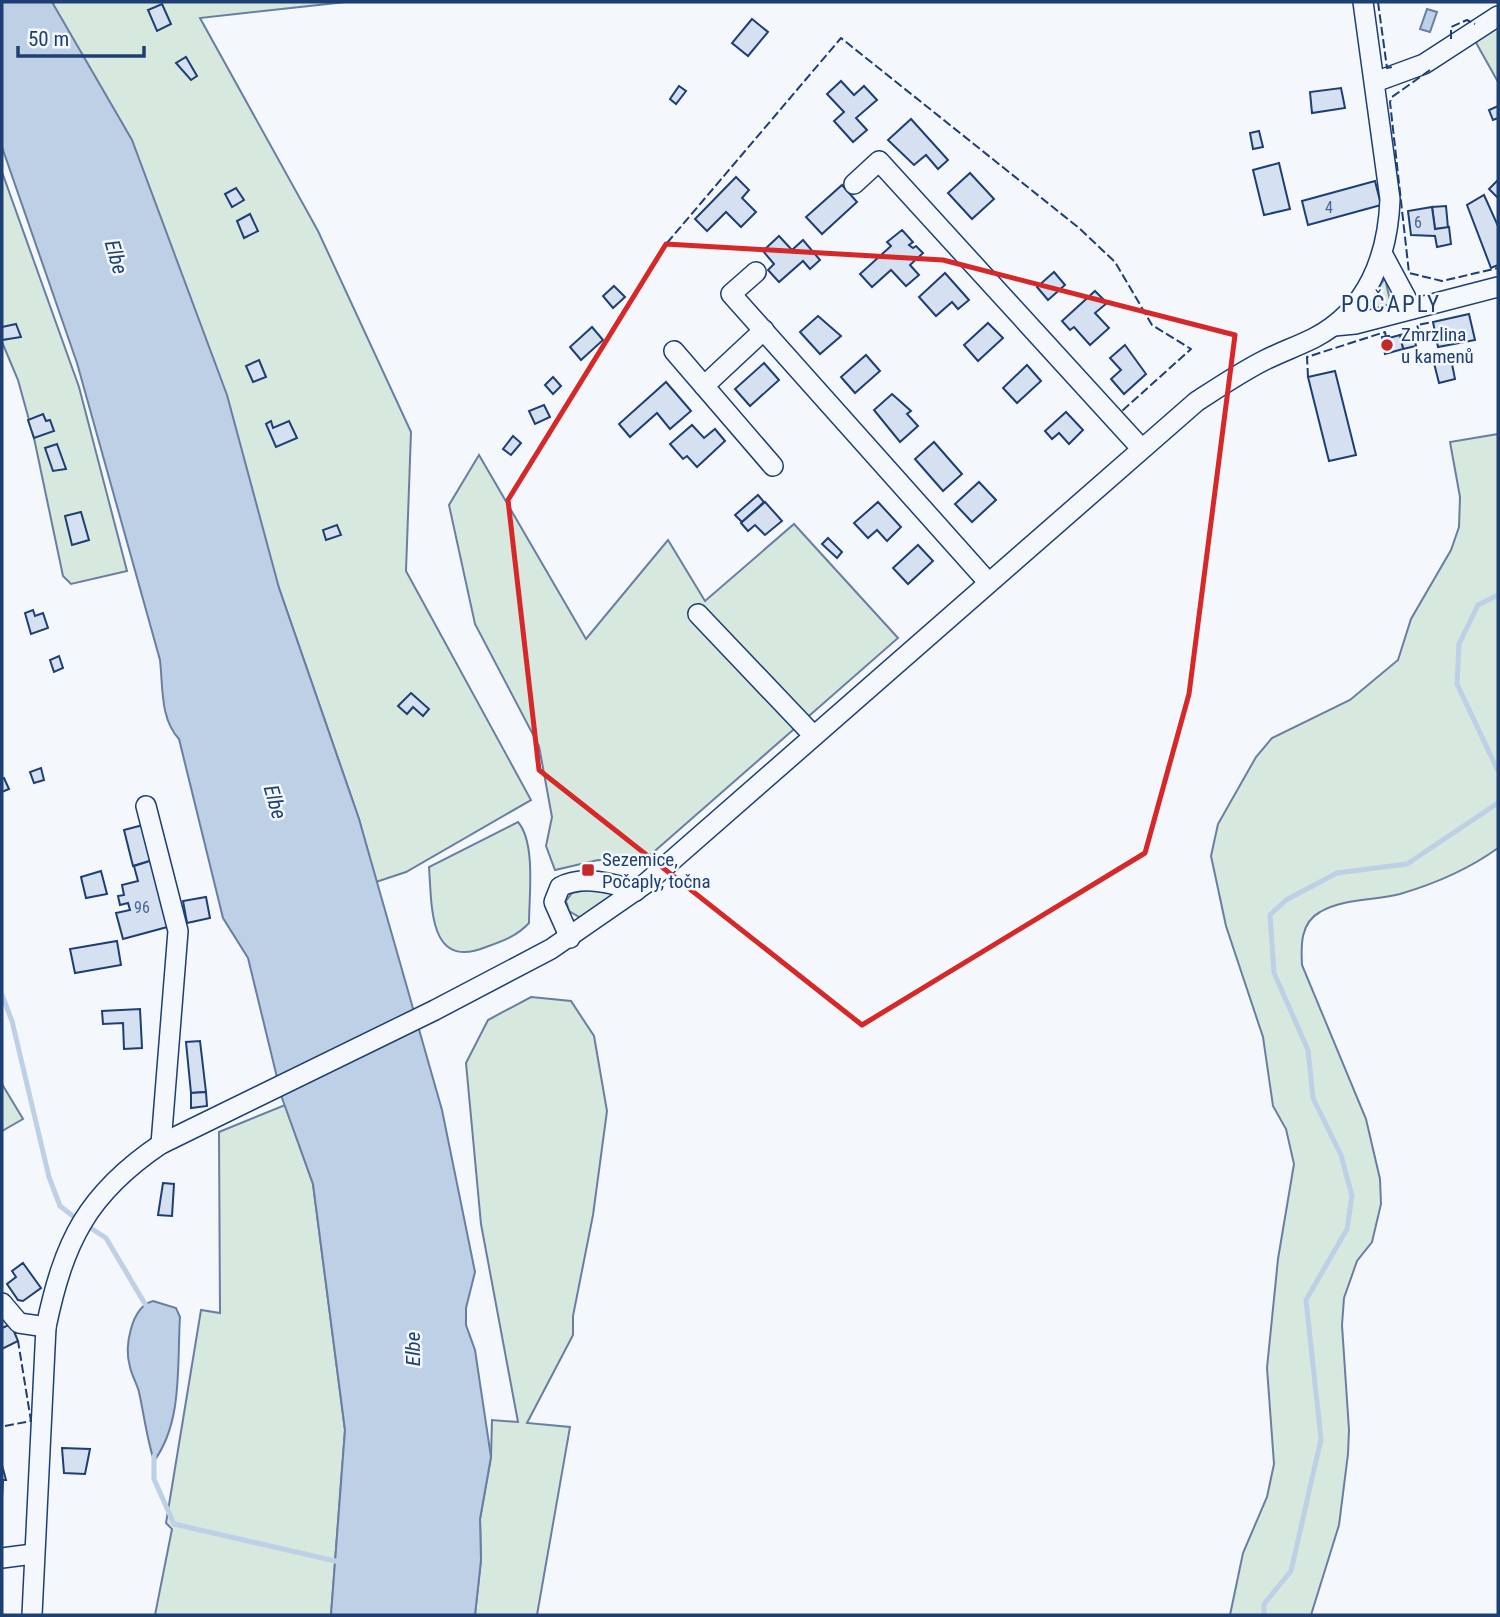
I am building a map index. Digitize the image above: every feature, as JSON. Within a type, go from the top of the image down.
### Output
[{"type":"street","points":[[32,1615],[46,1327],[55,1287],[69,1248],[95,1202],[125,1168],[160,1144],[435,1010],[570,938],[636,891],[1196,402],[1233,377],[1334,326],[1360,299],[1383,255],[1389,229],[1390,199],[1363,2]]},
{"type":"street","points":[[1375,82],[1424,64],[1498,16]]},
{"type":"street","points":[[854,184],[879,161],[1141,448]]},
{"type":"street","points":[[1383,255],[1412,309]]},
{"type":"street","points":[[756,272],[731,293],[989,582]]},
{"type":"street","points":[[1334,326],[1355,324],[1498,287]]},
{"type":"street","points":[[704,387],[764,330]]},
{"type":"street","points":[[674,351],[773,466]]},
{"type":"street","points":[[698,614],[814,736]]},
{"type":"street","points":[[146,806],[178,931],[160,1144]]},
{"type":"street","points":[[570,938],[554,902],[559,887],[572,883],[611,882],[636,891]]},
{"type":"street","points":[[2,1303],[19,1323],[46,1327]]},
{"type":"street","points":[[2,1558],[33,1554]]},
{"type":"highlighted area","points":[[666,244],[943,260],[1235,335],[1189,694],[1145,853],[862,1025],[539,770],[508,500]]},
{"type":"shaded area","points":[[52,2],[346,2],[200,18],[318,231],[411,432],[406,571],[531,800],[406,872],[376,882],[359,819],[279,588]]},
{"type":"shaded area","points":[[1498,24],[1498,82],[1474,39]]},
{"type":"shaded area","points":[[2,172],[79,387],[127,571],[71,584],[63,576],[34,438],[18,380],[2,342]]},
{"type":"shaded area","points":[[1385,278],[1391,305],[1370,311],[1367,306]]},
{"type":"shaded area","points":[[1498,434],[1498,848],[1463,869],[1426,886],[1400,894],[1329,907],[1313,917],[1305,929],[1302,965],[1366,1119],[1380,1179],[1381,1204],[1372,1242],[1357,1261],[1344,1298],[1342,1325],[1349,1430],[1348,1454],[1339,1525],[1311,1615],[1230,1615],[1243,1553],[1267,1497],[1274,1464],[1267,1368],[1278,1259],[1294,1164],[1286,1129],[1273,1106],[1263,1037],[1226,926],[1211,856],[1218,824],[1256,757],[1272,738],[1350,700],[1398,660],[1411,619],[1451,550],[1459,527],[1460,497],[1450,442]]},
{"type":"shaded area","points":[[479,455],[586,639],[668,540],[705,601],[794,524],[898,638],[640,864],[598,860],[555,870],[546,846],[552,817],[539,746],[475,624],[449,505]]},
{"type":"shaded area","points":[[518,822],[524,831],[529,856],[529,923],[515,935],[486,947],[467,952],[453,950],[443,942],[437,930],[429,867]]},
{"type":"shaded area","points":[[609,890],[617,897],[581,918],[569,911],[566,901],[572,893]]},
{"type":"shaded area","points":[[531,997],[571,1001],[594,1036],[607,1111],[593,1215],[573,1316],[573,1335],[527,1423],[570,1427],[537,1615],[475,1615],[481,1560],[480,1519],[491,1457],[492,1420],[518,1422],[481,1224],[466,1063],[488,1020]]},
{"type":"shaded area","points":[[2,1084],[23,1119],[2,1131]]},
{"type":"shaded area","points":[[285,1105],[313,1184],[345,1430],[331,1615],[155,1615],[172,1529],[166,1523],[201,1310],[220,1313],[219,1132]]},
{"type":"water","name":"Elbe","points":[[2,2],[52,2],[132,140],[227,395],[279,588],[359,819],[442,1110],[475,1272],[466,1308],[466,1325],[475,1350],[491,1457],[480,1519],[481,1560],[475,1615],[331,1615],[345,1430],[313,1184],[282,1098],[248,958],[223,918],[179,739],[165,712],[160,660],[77,363],[2,147]]},
{"type":"water","points":[[1427,9],[1437,12],[1430,32],[1420,29]]},
{"type":"water","points":[[153,1301],[176,1308],[180,1317],[174,1411],[170,1429],[154,1461],[139,1392],[128,1359],[134,1319],[145,1305]]},
{"type":"building","points":[[162,4],[171,24],[157,31],[148,10]]},
{"type":"building","points":[[752,19],[768,32],[748,56],[732,43]]},
{"type":"building","points":[[186,57],[197,76],[191,80],[176,63]]},
{"type":"building","points":[[841,81],[854,95],[864,86],[877,100],[856,118],[867,130],[853,142],[834,121],[844,112],[827,94]]},
{"type":"building","points":[[679,86],[686,91],[676,104],[670,99]]},
{"type":"building","points":[[1341,88],[1345,108],[1312,113],[1310,92]]},
{"type":"building","points":[[1498,106],[1498,118],[1493,120],[1489,110]]},
{"type":"building","points":[[911,119],[948,160],[938,169],[926,155],[914,165],[888,140]]},
{"type":"building","points":[[1259,131],[1263,147],[1253,149],[1250,133]]},
{"type":"building","points":[[1279,163],[1290,209],[1264,215],[1253,170]]},
{"type":"building","points":[[970,173],[994,199],[972,219],[948,193]]},
{"type":"building","points":[[736,177],[749,190],[742,198],[756,212],[741,227],[726,212],[707,231],[695,219]]},
{"type":"building","points":[[1498,180],[1498,198],[1489,189]]},
{"type":"building","points":[[1375,181],[1381,205],[1308,225],[1302,201]]},
{"type":"building","points":[[842,185],[857,202],[822,234],[806,217]]},
{"type":"building","points":[[236,188],[244,200],[232,207],[225,194]]},
{"type":"building","points":[[1484,195],[1498,226],[1498,265],[1491,268],[1467,205]]},
{"type":"building","points":[[1446,206],[1448,228],[1435,229],[1432,207]]},
{"type":"building","points":[[1432,207],[1435,229],[1449,227],[1451,244],[1437,247],[1435,236],[1411,235],[1408,211]]},
{"type":"building","points":[[250,214],[258,231],[244,238],[237,221]]},
{"type":"building","points":[[902,230],[913,242],[909,245],[913,248],[916,246],[923,253],[910,265],[919,275],[906,286],[891,270],[872,287],[860,274],[891,246],[887,242]]},
{"type":"building","points":[[779,236],[792,250],[803,240],[820,260],[810,269],[803,261],[779,282],[768,270],[774,264],[763,251]]},
{"type":"building","points":[[1054,272],[1065,285],[1048,300],[1037,287]]},
{"type":"building","points":[[945,273],[969,300],[958,309],[952,302],[936,316],[919,297]]},
{"type":"building","points":[[614,286],[625,297],[613,308],[603,296]]},
{"type":"building","points":[[1095,291],[1107,303],[1095,313],[1109,328],[1090,345],[1074,327],[1070,330],[1062,321]]},
{"type":"building","points":[[1469,314],[1475,340],[1438,347],[1433,322]]},
{"type":"building","points":[[818,316],[841,336],[820,354],[800,332]]},
{"type":"building","points":[[988,323],[1003,338],[978,361],[964,345]]},
{"type":"building","points":[[16,324],[21,337],[2,340],[2,327]]},
{"type":"building","points":[[592,327],[603,340],[581,360],[570,347]]},
{"type":"building","points":[[1413,332],[1416,346],[1403,349],[1400,335]]},
{"type":"building","points":[[1400,335],[1403,349],[1392,352],[1389,338]]},
{"type":"building","points":[[1389,336],[1392,352],[1385,354],[1382,337]]},
{"type":"building","points":[[1125,345],[1146,374],[1124,394],[1111,379],[1121,370],[1110,358]]},
{"type":"building","points":[[866,355],[880,371],[855,393],[841,377]]},
{"type":"building","points":[[1451,359],[1455,379],[1439,383],[1434,363]]},
{"type":"building","points":[[259,360],[266,377],[253,382],[246,366]]},
{"type":"building","points":[[764,363],[779,380],[750,406],[735,389]]},
{"type":"building","points":[[1027,365],[1041,381],[1017,403],[1003,388]]},
{"type":"building","points":[[1335,371],[1356,455],[1329,461],[1308,377]]},
{"type":"building","points":[[553,377],[561,386],[553,394],[545,385]]},
{"type":"building","points":[[666,382],[691,411],[670,429],[657,413],[630,437],[619,424]]},
{"type":"building","points":[[892,394],[911,411],[907,414],[918,426],[900,442],[874,410]]},
{"type":"building","points":[[544,405],[550,417],[535,424],[529,411]]},
{"type":"building","points":[[1066,412],[1083,430],[1069,444],[1059,433],[1052,439],[1045,431]]},
{"type":"building","points":[[43,414],[46,421],[50,420],[54,431],[34,438],[28,420]]},
{"type":"building","points":[[271,421],[273,428],[289,421],[297,438],[276,447],[266,424]]},
{"type":"building","points":[[692,425],[704,438],[715,429],[725,441],[697,467],[687,456],[683,459],[670,444]]},
{"type":"building","points":[[513,436],[521,443],[511,455],[503,449]]},
{"type":"building","points":[[934,442],[962,474],[943,491],[915,459]]},
{"type":"building","points":[[57,444],[66,469],[53,471],[45,448]]},
{"type":"building","points":[[979,482],[996,500],[972,522],[955,504]]},
{"type":"building","points":[[758,495],[764,502],[742,522],[735,515]]},
{"type":"building","points":[[765,502],[782,521],[765,535],[755,525],[748,531],[741,523]]},
{"type":"building","points":[[878,502],[901,527],[887,541],[877,530],[868,538],[854,523]]},
{"type":"building","points":[[81,512],[89,540],[72,545],[65,516]]},
{"type":"building","points":[[337,525],[341,535],[326,540],[323,530]]},
{"type":"building","points":[[828,538],[842,552],[837,558],[822,544]]},
{"type":"building","points":[[918,545],[933,561],[908,584],[893,568]]},
{"type":"building","points":[[33,610],[35,616],[43,613],[48,628],[31,634],[25,613]]},
{"type":"building","points":[[59,656],[63,668],[54,672],[50,660]]},
{"type":"building","points":[[411,693],[429,709],[423,716],[413,707],[407,714],[398,706]]},
{"type":"building","points":[[41,768],[44,780],[34,783],[30,772]]},
{"type":"building","points":[[4,778],[9,789],[2,792],[2,779]]},
{"type":"building","points":[[143,825],[153,860],[133,866],[124,830]]},
{"type":"building","points":[[153,860],[171,926],[123,939],[116,913],[130,910],[128,903],[120,905],[118,896],[124,895],[122,885],[138,881],[134,866]]},
{"type":"building","points":[[101,871],[107,894],[86,898],[81,877]]},
{"type":"building","points":[[206,897],[210,918],[187,923],[183,901]]},
{"type":"building","points":[[117,941],[121,965],[75,973],[70,949]]},
{"type":"building","points":[[140,1009],[142,1048],[124,1049],[123,1023],[103,1024],[102,1011]]},
{"type":"building","points":[[200,1041],[206,1092],[191,1093],[186,1042]]},
{"type":"building","points":[[206,1092],[207,1106],[191,1108],[191,1093]]},
{"type":"building","points":[[163,1183],[174,1184],[172,1216],[158,1215]]},
{"type":"building","points":[[23,1263],[41,1288],[23,1301],[18,1300],[7,1284],[16,1277],[12,1271]]},
{"type":"building","points":[[11,1324],[18,1341],[2,1349],[2,1328]]},
{"type":"building","points":[[62,1448],[90,1449],[85,1474],[64,1473]]},
{"type":"building","points":[[2,1465],[6,1480],[3,1480],[2,1498]]},
{"type":"waterway","points":[[1498,595],[1478,605],[1459,644],[1457,684],[1498,771]]},
{"type":"waterway","points":[[1264,1615],[1264,1604],[1291,1571],[1321,1439],[1306,1300],[1347,1229],[1352,1196],[1341,1155],[1313,1098],[1308,1050],[1274,973],[1270,915],[1286,900],[1337,873],[1407,864],[1498,803]]},
{"type":"waterway","points":[[2,995],[12,1021],[49,1177],[60,1206],[78,1220]]},
{"type":"waterway","points":[[86,1225],[106,1238],[148,1309]]},
{"type":"waterway","points":[[154,1456],[154,1479],[174,1524],[344,1563]]},
{"type":"fence","points":[[1378,2],[1387,68],[1392,67]]},
{"type":"fence","points":[[1451,39],[1451,27],[1467,20],[1475,24]]},
{"type":"fence","points":[[667,243],[841,38],[1079,228],[1115,262],[1152,325],[1191,349],[1122,411]]},
{"type":"fence","points":[[1430,70],[1392,97],[1390,102],[1409,273],[1442,281],[1498,268]]},
{"type":"fence","points":[[1416,332],[1419,331],[1417,325],[1433,322]]},
{"type":"fence","points":[[1308,377],[1307,357],[1385,332],[1386,337]]},
{"type":"fence","points":[[5,1426],[31,1421],[18,1341]]},
{"type":"place","name":"Zmrzlina u kamenů","points":[[1387,345]]},
{"type":"place","name":"Sezemice, Počaply, točna","points":[[588,870]]},
{"type":"district","name":"POČAPLY","points":[[1391,304]]}]
